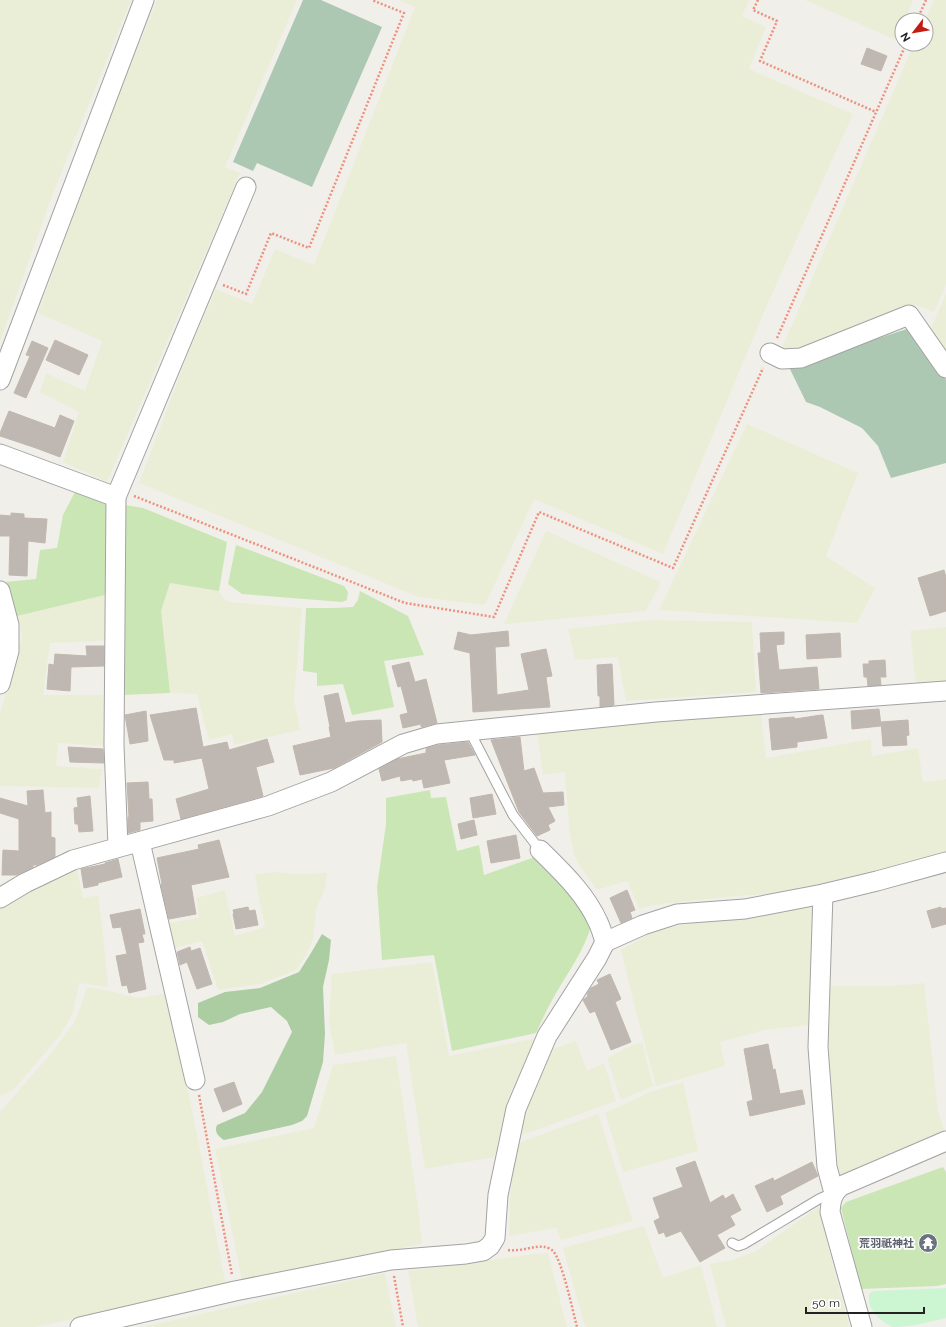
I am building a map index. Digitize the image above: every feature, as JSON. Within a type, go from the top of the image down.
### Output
[{"type":"street","points":[[0,380],[144,0]]},
{"type":"street","points":[[118,847],[114,745],[116,497],[246,187]]},
{"type":"street","points":[[770,353],[782,359],[801,358],[909,315],[946,368]]},
{"type":"street","points":[[0,454],[116,497]]},
{"type":"street","points":[[0,591],[9,625],[9,651],[0,684]]},
{"type":"street","points":[[0,898],[25,883],[73,860],[268,806],[331,782],[403,744],[437,734],[656,712],[946,691]]},
{"type":"street","points":[[140,842],[166,948],[195,1080]]},
{"type":"street","points":[[540,850],[563,872],[580,892],[592,909],[599,923],[605,942]]},
{"type":"street","points":[[80,1327],[235,1291],[391,1260],[466,1254],[483,1251],[490,1246],[495,1238],[498,1195],[516,1109],[547,1036],[597,958],[605,942],[643,925],[677,914],[745,909],[823,894],[946,862]]},
{"type":"street","points":[[823,894],[818,1047],[827,1167],[834,1193]]},
{"type":"street","points":[[862,1327],[830,1212],[830,1200],[841,1186],[946,1141]]},
{"type":"lane","points":[[469,730],[513,815],[540,850]]},
{"type":"lane","points":[[732,1243],[738,1246],[744,1244],[819,1199],[834,1193]]},
{"type":"path","points":[[208,278],[246,294],[271,233],[309,248],[404,13],[372,0]]},
{"type":"path","points":[[758,0],[753,10],[777,21],[760,61],[876,112]]},
{"type":"path","points":[[921,12],[926,0]]},
{"type":"path","points":[[116,497],[136,496],[405,603],[494,617],[539,512],[673,568],[770,353],[902,52]]},
{"type":"path","points":[[195,1080],[235,1291]]},
{"type":"path","points":[[490,1246],[515,1251],[546,1247],[553,1251],[559,1261],[577,1327]]},
{"type":"path","points":[[391,1260],[403,1327]]},
{"type":"green space","points":[[0,0],[131,0],[53,193],[0,342]]},
{"type":"green space","points":[[157,0],[297,0],[225,167],[240,173],[107,482],[63,462],[79,412],[40,392],[46,373],[85,391],[102,341],[38,313],[108,122]]},
{"type":"green space","points":[[303,0],[321,0],[382,27],[312,187],[257,163],[253,171],[233,162]]},
{"type":"green space","points":[[399,0],[749,0],[742,16],[766,27],[749,69],[853,114],[768,303],[663,554],[534,499],[485,605],[419,597],[139,483],[189,351],[216,289],[252,304],[275,249],[314,265],[415,7]]},
{"type":"green space","points":[[805,0],[913,0],[908,12],[894,12],[894,39]]},
{"type":"green space","points":[[934,0],[946,0],[946,285],[934,312],[916,305],[794,350],[781,350],[911,52],[934,52],[934,12],[929,12]]},
{"type":"green space","points":[[946,294],[946,353],[930,330]]},
{"type":"green space","points":[[913,327],[946,380],[946,463],[891,478],[878,446],[862,428],[820,407],[806,402],[789,367]]},
{"type":"green space","points":[[747,424],[858,473],[826,556],[875,588],[857,623],[659,610]]},
{"type":"green space","points":[[76,490],[107,500],[109,594],[17,616],[12,597],[5,582],[36,579],[40,550],[57,548],[63,515]]},
{"type":"green space","points":[[125,505],[143,508],[227,542],[219,591],[170,583],[161,611],[170,693],[122,695]]},
{"type":"green space","points":[[546,531],[661,582],[646,611],[504,624]]},
{"type":"green space","points":[[236,545],[344,586],[348,592],[347,600],[342,602],[242,594],[228,584]]},
{"type":"green space","points":[[170,583],[219,591],[224,599],[229,602],[302,608],[294,699],[300,730],[234,745],[232,734],[209,740],[197,694],[170,693],[161,611]]},
{"type":"green space","points":[[360,591],[408,616],[424,655],[384,661],[394,707],[352,715],[343,684],[317,686],[317,673],[303,671],[306,608],[353,607],[358,600]]},
{"type":"green space","points":[[109,594],[108,641],[50,643],[43,695],[106,695],[106,746],[58,743],[56,766],[102,769],[99,788],[0,786],[0,713],[22,637],[17,616]]},
{"type":"green space","points":[[649,620],[752,622],[756,692],[626,701],[618,657],[575,660],[568,629]]},
{"type":"green space","points":[[946,627],[946,684],[916,685],[910,631]]},
{"type":"green space","points":[[761,713],[766,758],[871,739],[872,756],[918,748],[923,782],[946,779],[946,853],[882,871],[783,893],[737,896],[653,905],[639,909],[627,881],[597,890],[574,855],[569,828],[565,772],[543,775],[537,731]]},
{"type":"green space","points":[[430,790],[431,798],[446,797],[457,851],[479,845],[484,875],[535,857],[573,891],[591,926],[580,953],[552,1000],[536,1033],[452,1051],[434,955],[382,960],[377,887],[386,824],[386,798]]},
{"type":"green space","points":[[77,871],[83,898],[98,895],[108,987],[79,983],[73,1013],[61,1034],[13,1090],[0,1096],[0,906],[34,889]]},
{"type":"green space","points":[[276,872],[296,874],[327,873],[325,889],[316,909],[313,939],[306,955],[296,970],[261,984],[218,990],[202,941],[174,948],[168,923],[199,918],[196,898],[225,890],[235,936],[265,927],[255,874]]},
{"type":"green space","points":[[815,906],[808,1025],[765,1030],[720,1042],[725,1066],[656,1086],[621,950],[653,932],[677,926],[707,921],[748,919]]},
{"type":"green space","points":[[322,934],[331,940],[329,960],[323,987],[325,1034],[323,1062],[307,1116],[302,1121],[292,1125],[224,1140],[217,1134],[217,1125],[245,1113],[262,1092],[292,1032],[287,1021],[271,1007],[240,1014],[223,1022],[209,1025],[198,1017],[198,1003],[225,992],[260,988],[299,972]]},
{"type":"green space","points":[[432,962],[449,1056],[537,1038],[509,1097],[495,1157],[425,1169],[406,1043],[335,1055],[329,1021],[332,974]]},
{"type":"green space","points":[[924,983],[938,1111],[946,1135],[841,1180],[835,1149],[828,1067],[830,986],[889,986]]},
{"type":"green space","points":[[87,987],[138,998],[168,993],[226,1287],[35,1327],[0,1327],[0,1112],[49,1056],[74,1023]]},
{"type":"green space","points":[[576,1041],[587,1071],[604,1063],[616,1101],[517,1137],[527,1103],[549,1050]]},
{"type":"green space","points":[[642,1042],[653,1086],[621,1100],[607,1058]]},
{"type":"green space","points":[[396,1056],[422,1244],[242,1280],[215,1149],[314,1128],[333,1065]]},
{"type":"green space","points":[[683,1082],[698,1151],[623,1172],[605,1113],[650,1092]]},
{"type":"green space","points":[[598,1114],[633,1221],[561,1240],[556,1228],[509,1236],[510,1199],[514,1158],[518,1143]]},
{"type":"green space","points":[[943,1167],[946,1172],[946,1284],[937,1286],[861,1289],[841,1208],[846,1202]]},
{"type":"green space","points":[[818,1207],[849,1327],[726,1327],[710,1264],[732,1260],[756,1251]]},
{"type":"green space","points":[[644,1226],[663,1278],[701,1265],[717,1327],[585,1327],[563,1248]]},
{"type":"green space","points":[[548,1253],[567,1327],[418,1327],[408,1271]]},
{"type":"green space","points":[[385,1273],[396,1327],[142,1327]]},
{"type":"green space","points":[[946,1288],[946,1318],[920,1324],[893,1327],[876,1315],[869,1301],[869,1294],[873,1291]]},
{"type":"building","points":[[867,48],[887,56],[881,71],[861,64]]},
{"type":"building","points":[[55,340],[88,355],[79,375],[46,360]]},
{"type":"building","points":[[32,341],[48,348],[26,398],[14,393],[30,356],[26,355]]},
{"type":"building","points":[[9,411],[55,428],[60,415],[74,421],[60,457],[0,436]]},
{"type":"building","points":[[11,513],[24,514],[24,518],[47,519],[45,543],[28,541],[27,576],[9,575],[10,536],[0,536],[0,515],[11,516]]},
{"type":"building","points":[[944,570],[946,577],[946,611],[930,616],[918,578]]},
{"type":"building","points":[[508,631],[509,646],[495,647],[497,695],[529,690],[521,654],[546,649],[552,676],[546,677],[550,707],[473,712],[470,653],[454,649],[458,632],[471,635]]},
{"type":"building","points":[[784,632],[784,644],[776,645],[779,670],[817,667],[819,689],[761,693],[758,653],[761,653],[760,633]]},
{"type":"building","points":[[840,633],[841,657],[807,659],[806,635]]},
{"type":"building","points":[[86,646],[104,646],[104,666],[71,667],[70,691],[47,689],[49,664],[54,665],[55,654],[87,656]]},
{"type":"building","points":[[885,660],[886,677],[880,677],[881,685],[868,686],[867,677],[864,677],[863,664],[869,664],[869,661]]},
{"type":"building","points":[[409,662],[415,682],[426,679],[437,723],[421,727],[421,724],[403,728],[400,715],[408,713],[401,686],[398,687],[392,666]]},
{"type":"building","points":[[612,664],[614,705],[600,707],[600,696],[598,696],[597,665]]},
{"type":"building","points":[[338,693],[345,723],[381,720],[382,742],[334,768],[300,775],[293,746],[331,737],[324,696]]},
{"type":"building","points":[[196,708],[203,747],[227,742],[229,750],[267,739],[274,762],[256,767],[263,796],[181,819],[176,799],[209,789],[202,758],[174,763],[174,760],[164,760],[150,715]]},
{"type":"building","points":[[879,709],[881,726],[852,729],[851,711]]},
{"type":"building","points":[[146,711],[148,741],[130,744],[125,715]]},
{"type":"building","points":[[823,715],[827,738],[797,742],[797,747],[772,750],[769,719],[794,717],[795,719]]},
{"type":"building","points":[[908,720],[909,735],[906,736],[907,745],[883,746],[881,722]]},
{"type":"building","points":[[520,737],[524,771],[534,768],[543,793],[563,792],[564,805],[548,807],[555,821],[548,825],[550,830],[537,836],[519,812],[491,740]]},
{"type":"building","points":[[468,742],[475,755],[444,760],[450,783],[424,788],[422,779],[401,781],[400,776],[382,781],[379,769],[397,759],[426,753],[427,748],[439,745]]},
{"type":"building","points":[[68,747],[103,749],[104,763],[70,762]]},
{"type":"building","points":[[148,782],[149,799],[152,799],[153,821],[140,822],[140,830],[128,833],[129,817],[127,783]]},
{"type":"building","points":[[43,790],[45,813],[51,812],[51,837],[55,838],[55,857],[37,865],[33,865],[33,867],[17,875],[2,875],[3,850],[19,851],[19,819],[0,813],[0,798],[28,806],[27,791]]},
{"type":"building","points":[[492,794],[496,814],[473,818],[470,798]]},
{"type":"building","points":[[90,796],[93,831],[79,832],[78,824],[75,824],[74,808],[78,807],[77,798]]},
{"type":"building","points":[[474,820],[477,835],[461,839],[458,824]]},
{"type":"building","points":[[516,835],[520,858],[491,863],[487,841]]},
{"type":"building","points":[[219,840],[229,877],[191,885],[196,914],[169,919],[161,885],[157,858],[199,849],[198,845]]},
{"type":"building","points":[[118,859],[122,877],[84,888],[81,869],[105,864]]},
{"type":"building","points":[[627,890],[635,910],[630,912],[632,918],[621,923],[610,898]]},
{"type":"building","points":[[248,907],[249,911],[255,910],[258,925],[236,929],[233,910]]},
{"type":"building","points":[[941,907],[941,909],[946,908],[946,924],[932,928],[927,911]]},
{"type":"building","points":[[140,909],[145,934],[142,934],[144,942],[138,943],[146,989],[129,993],[127,985],[122,986],[116,956],[127,954],[121,927],[113,928],[110,915]]},
{"type":"building","points":[[190,947],[191,951],[200,948],[212,984],[197,989],[187,962],[180,965],[177,952]]},
{"type":"building","points":[[610,974],[621,999],[615,1002],[631,1042],[611,1050],[595,1011],[590,1013],[583,1000],[588,996],[587,994],[591,988],[599,984],[597,980]]},
{"type":"building","points":[[768,1044],[773,1070],[775,1069],[780,1094],[802,1090],[805,1104],[750,1116],[747,1102],[753,1100],[744,1049]]},
{"type":"building","points":[[234,1082],[242,1104],[223,1112],[214,1089]]},
{"type":"building","points":[[695,1161],[710,1203],[723,1195],[725,1199],[733,1194],[741,1210],[730,1216],[735,1225],[717,1235],[725,1248],[700,1262],[681,1231],[666,1237],[664,1232],[659,1234],[654,1221],[660,1218],[653,1198],[683,1187],[676,1168]]},
{"type":"building","points":[[812,1162],[818,1176],[780,1196],[783,1204],[767,1212],[755,1186],[773,1178],[774,1181]]},
{"type":"place","name":"荒羽祇神社","points":[[928,1243]]}]
